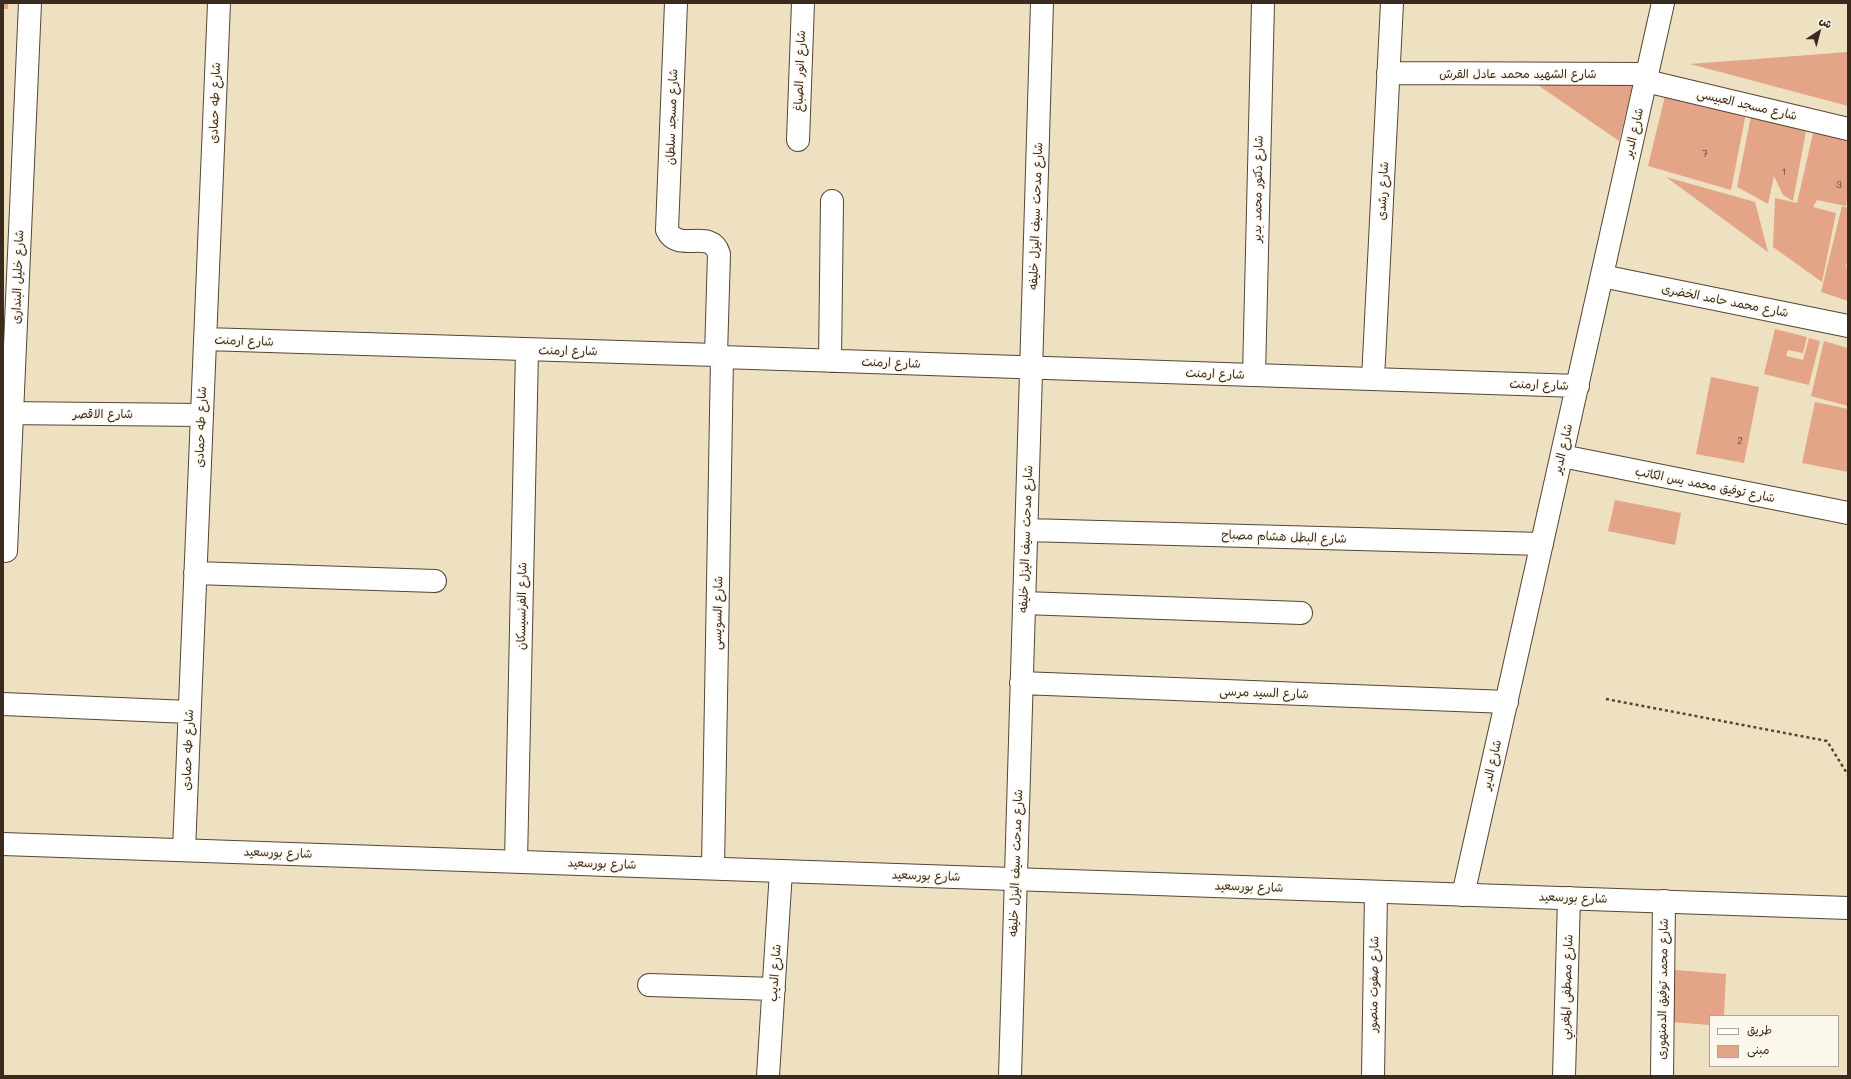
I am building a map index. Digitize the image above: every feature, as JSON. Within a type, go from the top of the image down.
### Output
[{"type":"street","name":"شارع خليل البندارى","points":[[6,551],[7,414],[30,3]]},
{"type":"street","name":"شارع طه حمادى","points":[[184,850],[219,3]]},
{"type":"street","name":"شارع مسجد سلطان","points":[[667,230],[676,3]]},
{"type":"street","name":"شارع انور الصباغ","points":[[798,140],[803,3]]},
{"type":"street","name":"شارع مدحت سيف اليزل خليفه","points":[[1010,1076],[1042,3]]},
{"type":"street","name":"شارع دكتور محمد بدير","points":[[1254,375],[1263,3]]},
{"type":"street","name":"شارع رشدى","points":[[1373,379],[1392,3]]},
{"type":"street","name":"شارع الدير","points":[[1463,894],[1663,3]]},
{"type":"street","name":"شارع الشهيد محمد عادل القرش","points":[[1388,72],[1647,78]]},
{"type":"street","name":"شارع مسجد العبيسى","points":[[1647,78],[1848,129]]},
{"type":"street","points":[[830,361],[832,201]]},
{"type":"street","name":"شارع السويسى","points":[[667,230],[670,237],[676,240],[710,242],[716,247],[719,254],[713,868]]},
{"type":"street","name":"شارع محمد حامد الخضرى","points":[[1602,276],[1848,326]]},
{"type":"street","name":"شارع ارمنت","points":[[205,340],[719,356],[1578,386]]},
{"type":"street","name":"شارع الفرنسيسكان","points":[[516,861],[527,350]]},
{"type":"street","name":"شارع الاقصر","points":[[7,414],[202,415]]},
{"type":"street","name":"شارع توفيق محمد يس الكاتب","points":[[1562,456],[1848,513]]},
{"type":"street","name":"شارع البطل هشام مصباح","points":[[1026,530],[1542,544]]},
{"type":"street","points":[[195,573],[435,582]]},
{"type":"street","points":[[1024,603],[1301,613]]},
{"type":"street","name":"شارع السيد مرسى","points":[[1021,683],[1507,702]]},
{"type":"street","points":[[3,704],[189,712]]},
{"type":"street","name":"شارع بورسعيد","points":[[3,844],[1848,908]]},
{"type":"street","name":"شارع الديب","points":[[768,1076],[781,871]]},
{"type":"street","name":"شارع صفوت منصور","points":[[1373,1076],[1376,892]]},
{"type":"street","name":"شارع مصطفى المغربي","points":[[1564,1076],[1569,898]]},
{"type":"street","name":"شارع محمد توفيق الدمنهورى","points":[[1662,1076],[1664,902]]},
{"type":"street","points":[[649,985],[774,989]]},
{"type":"path","points":[[1606,699],[1827,741],[1848,775]]},
{"type":"building","points":[[3,3],[8,3],[8,9],[3,9]]},
{"type":"building","points":[[1848,52],[1848,106],[1690,64]]},
{"type":"building","points":[[1634,79],[1619,141],[1535,83]]},
{"type":"building","points":[[1666,92],[1746,113],[1731,190],[1648,166]]},
{"type":"building","points":[[1752,111],[1806,131],[1793,201],[1783,195],[1774,176],[1768,204],[1737,187]]},
{"type":"building","points":[[1814,129],[1848,136],[1848,194],[1846,206],[1817,200],[1813,207],[1836,213],[1822,282],[1773,247],[1775,198],[1797,203]]},
{"type":"building","points":[[1666,177],[1755,202],[1768,252]]},
{"type":"building","points":[[1842,206],[1848,208],[1848,262],[1844,269],[1848,265],[1848,301],[1821,292]]},
{"type":"building","points":[[1775,329],[1807,337],[1803,353],[1788,350],[1786,356],[1803,360],[1809,338],[1820,341],[1809,385],[1764,374]]},
{"type":"building","points":[[1824,341],[1848,348],[1848,406],[1811,396]]},
{"type":"building","points":[[1711,377],[1759,387],[1744,463],[1696,454]]},
{"type":"building","points":[[1815,402],[1848,409],[1848,472],[1802,463]]},
{"type":"building","points":[[1615,500],[1681,513],[1675,545],[1608,531]]},
{"type":"building","points":[[1663,969],[1726,974],[1724,1015],[1709,1015],[1709,1025],[1671,1022]]}]
